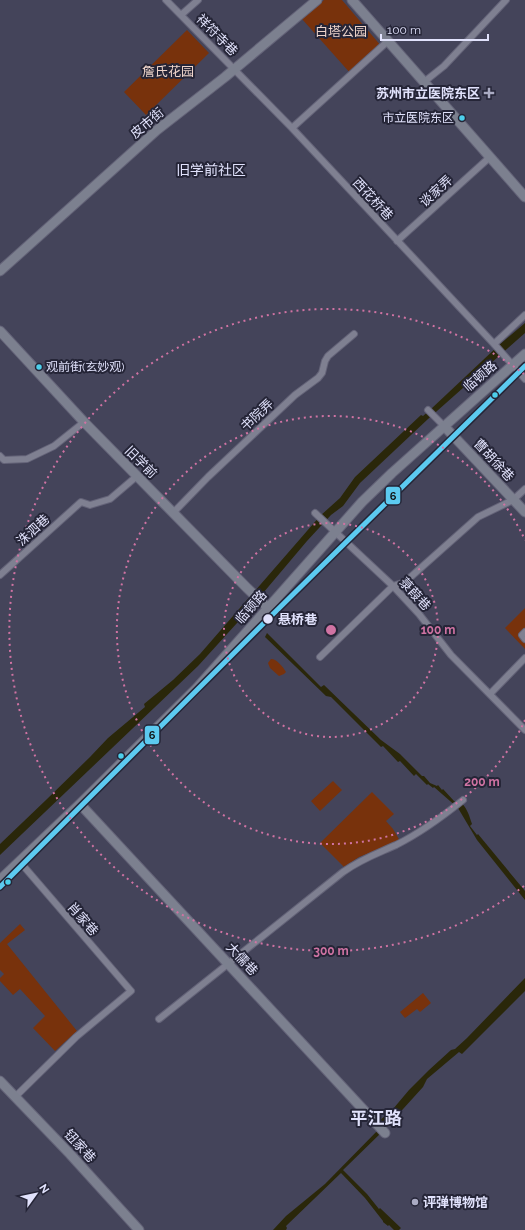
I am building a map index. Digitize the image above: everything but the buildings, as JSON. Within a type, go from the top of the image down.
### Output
[{"type":"street","name":"祥符寺巷","points":[[166,0],[235,69]]},
{"type":"street","points":[[181,15],[198,0]]},
{"type":"street","name":"皮市街","points":[[0,271],[157,130],[235,69],[317,0]]},
{"type":"street","points":[[352,0],[525,197]]},
{"type":"street","points":[[424,82],[444,66],[506,0]]},
{"type":"street","points":[[292,128],[388,41]]},
{"type":"street","name":"西花桥巷","points":[[235,69],[292,128],[525,379]]},
{"type":"street","name":"谈家弄","points":[[397,241],[490,157]]},
{"type":"street","points":[[495,345],[525,315]]},
{"type":"street","name":"旧学前","points":[[0,331],[84,422],[268,608]]},
{"type":"street","name":"书院弄","points":[[173,513],[208,477],[295,395],[318,378],[322,373],[328,356],[354,334]]},
{"type":"street","name":"临顿路","points":[[0,880],[80,804],[197,688],[335,532],[392,473],[525,354]]},
{"type":"street","points":[[428,410],[444,426]]},
{"type":"street","points":[[2,458],[27,459],[54,446],[84,422]]},
{"type":"street","name":"曹胡徐巷","points":[[444,426],[525,512]]},
{"type":"street","name":"洙泗巷","points":[[0,575],[81,502],[90,505],[110,499],[137,476]]},
{"type":"street","points":[[320,657],[393,586],[406,582],[478,517],[513,500],[525,489]]},
{"type":"street","name":"菉葭巷","points":[[316,514],[393,586],[419,614],[451,655],[525,730]]},
{"type":"street","points":[[525,632],[522,635],[525,639]]},
{"type":"street","points":[[490,694],[525,658]]},
{"type":"street","points":[[159,1019],[351,866],[401,842],[427,827],[462,801]]},
{"type":"street","name":"大儒巷","points":[[80,804],[382,1131]]},
{"type":"street","name":"肖家巷","points":[[16,1097],[76,1038],[131,991],[20,862]]},
{"type":"street","name":"钮家巷","points":[[0,1081],[139,1230]]},
{"type":"green space","name":"白塔公园","points":[[324,0],[342,0],[382,47],[351,74],[302,19]]},
{"type":"green space","name":"詹氏花园","points":[[187,30],[209,53],[146,115],[124,92]]},
{"type":"green space","points":[[525,608],[525,649],[505,628]]},
{"type":"green space","points":[[271,659],[275,660],[282,666],[286,672],[284,674],[279,676],[270,668],[268,663]]},
{"type":"green space","points":[[333,781],[342,790],[320,811],[311,801]]},
{"type":"green space","points":[[372,792],[394,814],[386,821],[400,841],[359,857],[344,867],[320,843]]},
{"type":"green space","points":[[20,924],[25,930],[7,944],[77,1031],[55,1051],[33,1028],[45,1016],[20,989],[13,995],[0,981],[0,978],[4,974],[0,970],[0,943]]},
{"type":"green space","points":[[423,993],[431,1003],[420,1012],[417,1009],[405,1018],[400,1012]]},
{"type":"shaded area","points":[[525,323],[525,333],[428,419],[360,483],[343,506],[331,515],[307,541],[247,612],[198,666],[0,855],[0,844],[108,738],[145,707],[144,704],[173,680],[200,654],[320,516],[340,498],[355,477],[421,415],[423,416],[431,409],[499,345]]},
{"type":"shaded area","points":[[267,633],[321,687],[324,685],[381,740],[400,754],[430,783],[437,786],[438,785],[454,801],[459,801],[462,803],[470,817],[472,824],[470,826],[525,891],[525,900],[477,840],[458,808],[434,787],[433,788],[428,784],[427,785],[416,774],[414,776],[383,746],[381,747],[331,697],[326,696],[265,637]]},
{"type":"shaded area","points":[[525,978],[525,991],[462,1054],[459,1052],[427,1079],[423,1087],[384,1130],[343,1170],[367,1194],[379,1209],[380,1208],[401,1228],[399,1230],[394,1230],[383,1222],[365,1198],[341,1173],[286,1226],[286,1230],[273,1230],[286,1216],[325,1184],[381,1127],[378,1122],[393,1109],[409,1090],[451,1050],[455,1049],[467,1038]]},
{"type":"transit line","name":"6","points":[[0,887],[267,620],[525,366]]},
{"type":"place","name":"苏州市立医院东区","points":[[489,93]]},
{"type":"place","name":"市立医院东区","points":[[462,118]]},
{"type":"place","name":"观前街(玄妙观)","points":[[39,367]]},
{"type":"place","name":"悬桥巷","points":[[268,619]]},
{"type":"place","name":"评弹博物馆","points":[[415,1202]]},
{"type":"district","name":"旧学前社区","points":[[211,170]]},
{"type":"district","name":"平江路","points":[[376,1118]]}]
